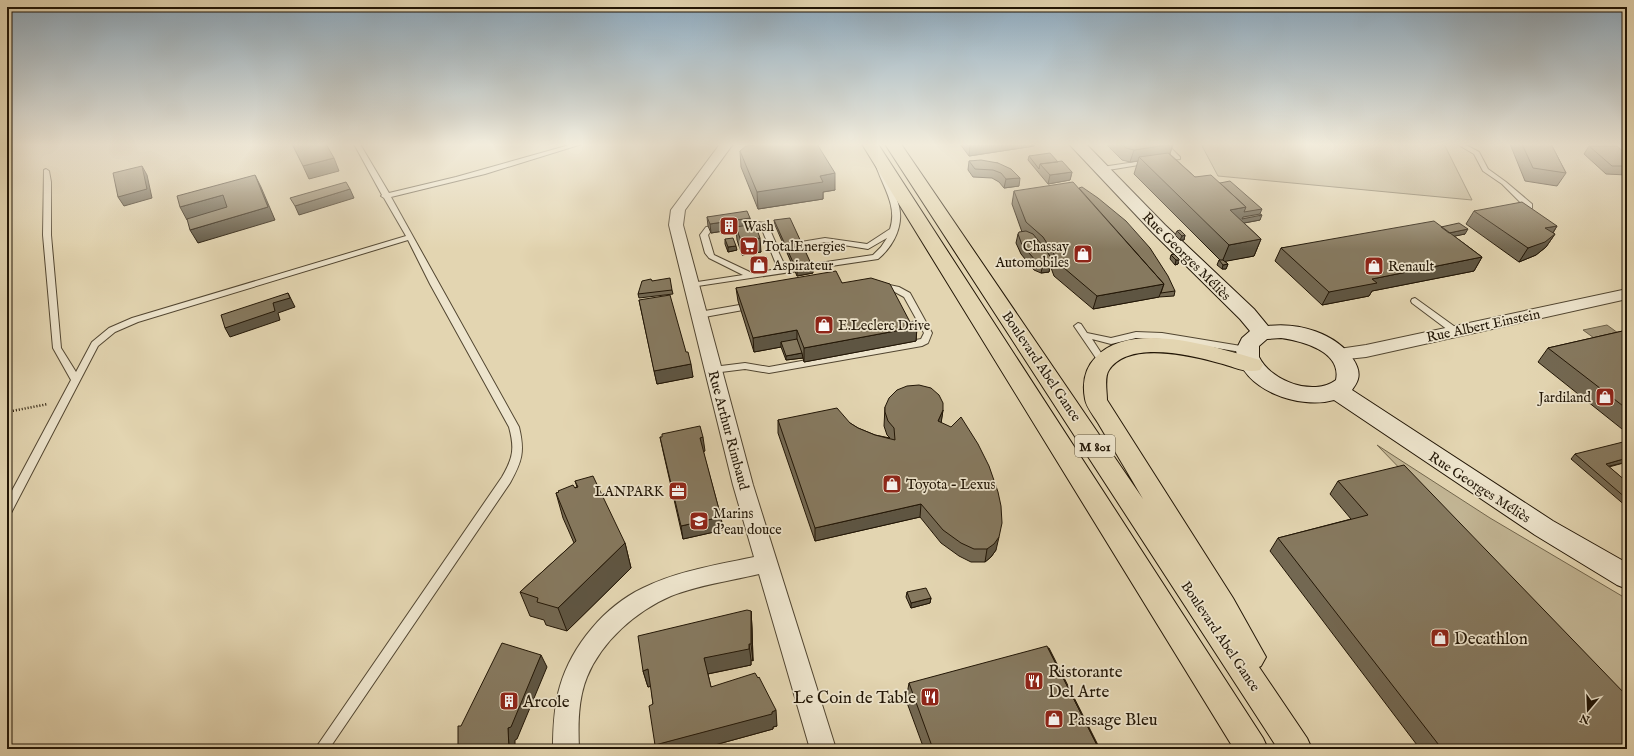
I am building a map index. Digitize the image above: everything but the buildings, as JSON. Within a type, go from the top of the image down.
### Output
[{"type":"main road","name":"Boulevard Abel Gance","points":[[900,179],[1252,749]]},
{"type":"main road","name":"Boulevard Abel Gance","points":[[902,179],[1296,749]]},
{"type":"main road","points":[[1249,358],[1219,356],[1166,345],[1131,347],[1118,352],[1104,362],[1099,368],[1096,381],[1096,400],[1223,607],[1303,749]]},
{"type":"street","name":"Rue Arthur Rimbaud","points":[[700,179],[678,210],[676,225],[698,284],[699,315],[743,485],[823,749]]},
{"type":"street","name":"Rue Georges Méliès","points":[[1112,179],[1159,229],[1247,314],[1263,333]]},
{"type":"street","name":"Rue Albert Einstein","points":[[1338,354],[1366,350],[1627,294]]},
{"type":"street","points":[[1281,331],[1302,334],[1322,342],[1338,354],[1346,365],[1348,375],[1345,384],[1336,391],[1319,395],[1296,393],[1275,385],[1261,376],[1249,358],[1249,343],[1255,337],[1263,333],[1281,331]]},
{"type":"street","name":"Rue Georges Méliès","points":[[1336,391],[1396,432],[1544,528],[1627,577]]},
{"type":"street","points":[[566,749],[568,708],[575,678],[583,660],[601,635],[622,614],[649,595],[684,583],[767,563]]},
{"type":"lane","points":[[48,179],[47,235],[57,348],[76,380]]},
{"type":"lane","points":[[321,749],[506,480],[514,466],[519,445],[514,426],[434,284],[410,237],[376,179]]},
{"type":"lane","points":[[385,196],[450,179]]},
{"type":"lane","points":[[698,284],[875,257],[886,249],[897,220],[895,201],[883,179]]},
{"type":"lane","points":[[1499,179],[1529,206]]},
{"type":"lane","points":[[751,276],[744,271],[715,259],[710,255],[704,235],[705,232],[710,229],[749,223],[764,225],[783,271]]},
{"type":"lane","points":[[774,248],[825,240],[868,247],[893,231]]},
{"type":"lane","points":[[7,510],[95,344],[112,330],[135,320],[410,237]]},
{"type":"lane","points":[[714,370],[745,366],[769,370],[922,343],[925,341],[928,333],[907,295],[896,289],[881,284],[874,286]]},
{"type":"lane","points":[[1416,301],[1455,331]]},
{"type":"lane","points":[[699,315],[760,305]]},
{"type":"lane","points":[[1078,326],[1104,362]]},
{"type":"lane","points":[[1085,335],[1111,341],[1136,335],[1162,336],[1249,358]]},
{"type":"path","points":[[7,412],[64,401]]},
{"type":"shaded area","points":[[1253,179],[1462,179],[1472,200]]},
{"type":"shaded area","points":[[1607,325],[1618,333],[1594,338],[1583,330]]},
{"type":"shaded area","points":[[1377,445],[1490,518],[1627,599],[1627,702]]},
{"type":"place","name":"Wash","points":[[729,226]]},
{"type":"place","name":"TotalEnergies","points":[[749,246]]},
{"type":"place","name":"Chassay Automobiles","points":[[1083,254]]},
{"type":"place","name":"Aspirateur","points":[[759,265]]},
{"type":"place","name":"Renault","points":[[1374,266]]},
{"type":"place","name":"E.Leclerc Drive","points":[[824,325]]},
{"type":"place","name":"Jardiland","points":[[1605,397]]},
{"type":"place","name":"Toyota - Lexus","points":[[892,484]]},
{"type":"place","name":"LANPARK","points":[[678,491]]},
{"type":"place","name":"Marins d'eau douce","points":[[699,521]]},
{"type":"place","name":"Decathlon","points":[[1440,638]]},
{"type":"place","name":"Ristorante Del Arte","points":[[1034,681]]},
{"type":"place","name":"Le Coin de Table","points":[[930,697]]},
{"type":"place","name":"Arcole","points":[[509,701]]},
{"type":"place","name":"Passage Bleu","points":[[1054,719]]}]
